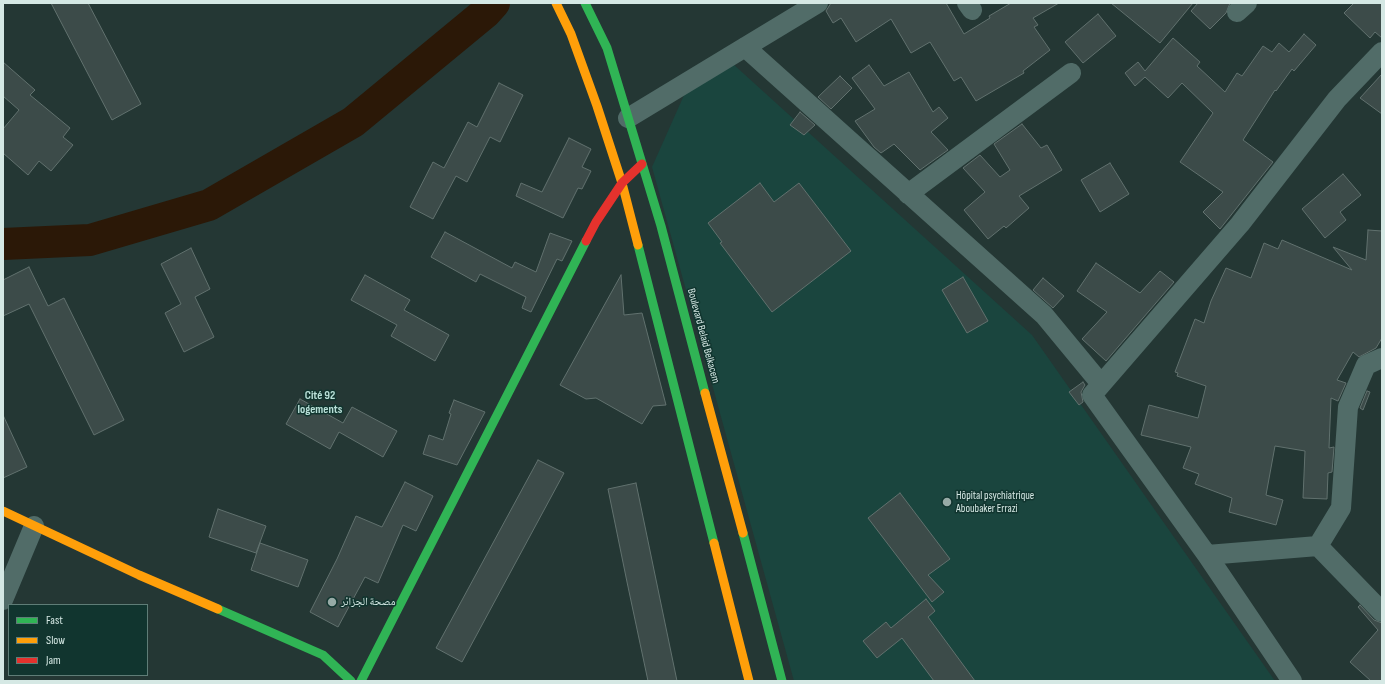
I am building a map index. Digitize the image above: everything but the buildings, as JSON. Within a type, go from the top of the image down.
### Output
[{"type":"main road","points":[[556,3],[570,34],[598,106],[622,183],[749,681]]},
{"type":"main road","name":"Boulevard Belaid Belkacem","points":[[591,6],[607,48],[661,226],[782,681]]},
{"type":"main road","points":[[361,681],[596,222],[622,183],[642,164]]},
{"type":"main road","points":[[3,511],[139,575],[323,655],[351,681]]},
{"type":"street","points":[[628,118],[818,3]]},
{"type":"street","points":[[745,47],[1044,315],[1101,384]]},
{"type":"street","points":[[1292,681],[1207,555],[1092,395],[1240,224],[1337,99],[1382,52]]},
{"type":"street","points":[[908,194],[1071,74]]},
{"type":"street","points":[[1318,546],[1341,508],[1348,407],[1366,365],[1382,358]]},
{"type":"street","points":[[3,600],[34,526]]},
{"type":"street","points":[[1207,555],[1318,546]]},
{"type":"street","points":[[1318,546],[1382,612]]},
{"type":"shaded area","name":"Hôpital psychiatrique Aboubaker Errazi","points":[[733,64],[1032,335],[1275,681],[794,681],[652,167],[685,93]]},
{"type":"waterway","points":[[3,244],[90,240],[209,205],[353,122],[485,13],[494,3]]},
{"type":"traffic: fast","points":[[585,3],[607,48],[661,226],[705,393]]},
{"type":"traffic: fast","points":[[361,681],[586,241]]},
{"type":"traffic: fast","points":[[638,245],[714,543]]},
{"type":"traffic: fast","points":[[743,533],[782,681]]},
{"type":"traffic: fast","points":[[218,609],[323,655],[351,681]]},
{"type":"traffic: slow","points":[[556,3],[571,34],[597,106],[622,183],[638,245]]},
{"type":"traffic: slow","points":[[705,393],[743,533]]},
{"type":"traffic: slow","points":[[3,511],[139,575],[218,609]]},
{"type":"traffic: slow","points":[[714,543],[749,681]]},
{"type":"traffic: jam","points":[[586,241],[596,222],[622,183],[642,164]]},
{"type":"place","name":"Hôpital psychiatrique Aboubaker Errazi","points":[[947,502]]},
{"type":"place","name":"مصحة الجزائر","points":[[332,602]]},
{"type":"district","name":"Cité 92 logements","points":[[320,403]]}]
